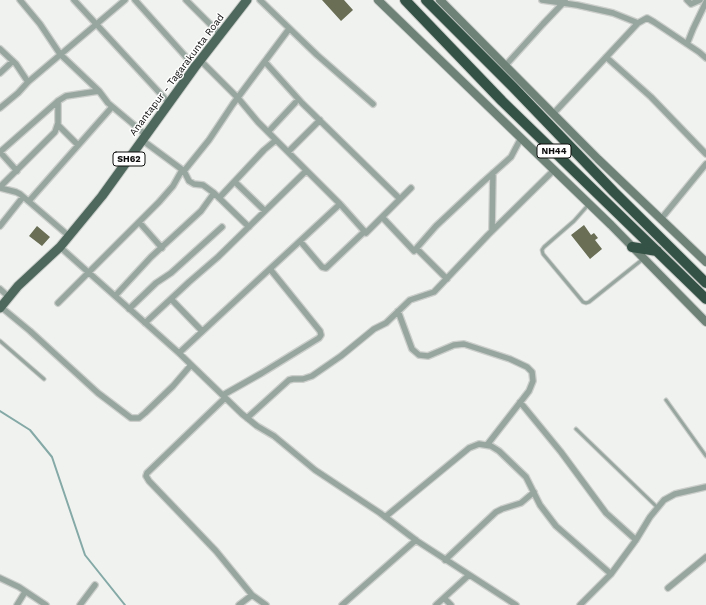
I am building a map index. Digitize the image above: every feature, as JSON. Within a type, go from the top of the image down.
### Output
[{"type":"highway","name":"NH44","points":[[405,0],[502,100],[706,299]]},
{"type":"highway","name":"NH44","points":[[426,0],[513,87],[614,192],[706,283]]},
{"type":"highway","points":[[632,247],[657,251]]},
{"type":"main road","name":"Anantapur - Tagarakunta Road","points":[[0,308],[18,286],[60,247],[102,196],[197,63],[245,1]]},
{"type":"street","points":[[20,0],[40,24],[61,54],[99,91],[112,107],[144,138],[183,170],[189,181],[194,184],[203,185],[214,193],[249,227]]},
{"type":"street","points":[[74,0],[169,103]]},
{"type":"street","points":[[0,108],[18,93],[28,82],[126,0]]},
{"type":"street","points":[[135,0],[197,63],[238,98],[268,132],[365,231]]},
{"type":"street","points":[[188,0],[220,34]]},
{"type":"street","points":[[260,0],[289,29],[373,104]]},
{"type":"street","points":[[378,0],[589,204],[706,322]]},
{"type":"street","points":[[440,0],[553,114],[706,262]]},
{"type":"street","points":[[542,0],[552,2],[565,1],[613,13],[638,23]]},
{"type":"street","points":[[687,0],[691,4],[700,0]]},
{"type":"street","points":[[506,66],[542,24],[565,1]]},
{"type":"street","points":[[687,44],[696,21],[706,2]]},
{"type":"street","points":[[553,114],[638,23],[647,18],[700,52],[706,58]]},
{"type":"street","points":[[58,303],[171,189],[183,170],[209,140],[289,29]]},
{"type":"street","points":[[0,48],[28,82]]},
{"type":"street","points":[[606,57],[657,103],[706,154]]},
{"type":"street","points":[[0,73],[13,62]]},
{"type":"street","points":[[265,62],[287,88],[400,199]]},
{"type":"street","points":[[17,171],[0,152],[58,101],[66,96],[99,91]]},
{"type":"street","points":[[0,188],[53,135],[58,125],[58,101]]},
{"type":"street","points":[[268,132],[295,103]]},
{"type":"street","points":[[29,201],[112,107]]},
{"type":"street","points":[[288,152],[320,120]]},
{"type":"street","points":[[58,125],[78,145]]},
{"type":"street","points":[[382,217],[414,251],[436,226],[511,157],[521,138]]},
{"type":"street","points":[[219,198],[260,154],[276,140]]},
{"type":"street","points":[[661,219],[706,164]]},
{"type":"street","points":[[247,418],[289,380],[303,379],[312,376],[341,356],[374,329],[386,323],[412,298],[419,298],[434,292],[492,231],[554,170]]},
{"type":"street","points":[[146,323],[249,227],[306,171]]},
{"type":"street","points":[[492,231],[493,173]]},
{"type":"street","points":[[235,182],[265,211]]},
{"type":"street","points":[[0,188],[16,192],[29,201],[69,236]]},
{"type":"street","points":[[300,241],[324,268],[327,267],[365,231],[366,233],[411,188]]},
{"type":"street","points":[[115,296],[149,260],[201,211],[214,193]]},
{"type":"street","points":[[0,226],[23,197]]},
{"type":"street","points":[[179,353],[340,204]]},
{"type":"street","points":[[139,222],[162,248]]},
{"type":"street","points":[[129,309],[156,283],[171,273],[222,227]]},
{"type":"street","points":[[60,247],[179,353],[256,426],[274,436],[315,470],[385,517],[445,560],[516,605]]},
{"type":"street","points":[[417,249],[447,280]]},
{"type":"street","points":[[266,605],[252,595],[216,551],[149,481],[146,476],[147,473],[224,397],[318,338],[322,334],[270,269]]},
{"type":"street","points":[[0,289],[9,297]]},
{"type":"street","points":[[171,299],[202,331]]},
{"type":"street","points":[[0,308],[30,332],[98,393],[131,418],[139,418],[145,413],[191,365]]},
{"type":"street","points":[[398,311],[412,349],[419,355],[428,356],[454,345],[464,344],[510,359],[527,367],[532,372],[533,381],[529,391],[487,445]]},
{"type":"street","points":[[520,402],[561,452],[606,513],[636,540]]},
{"type":"street","points":[[385,517],[469,448],[479,444],[495,447],[523,474],[542,508],[556,526],[610,574]]},
{"type":"street","points":[[580,605],[610,574],[658,508],[668,497],[704,488],[706,494]]},
{"type":"street","points":[[445,560],[496,512],[502,508],[521,503],[534,492]]},
{"type":"street","points":[[342,605],[416,540]]},
{"type":"street","points":[[668,588],[706,557]]},
{"type":"street","points":[[436,605],[469,575]]},
{"type":"street","points":[[0,586],[2,579],[19,587],[46,605]]},
{"type":"street","points":[[80,605],[95,585]]},
{"type":"street","points":[[17,605],[25,592]]},
{"type":"street","points":[[239,605],[252,595]]},
{"type":"street","points":[[444,598],[451,605]]},
{"type":"lane","points":[[589,204],[574,221],[542,250],[583,302],[589,302],[643,258]]},
{"type":"lane","points":[[0,341],[44,380]]},
{"type":"lane","points":[[666,400],[706,456]]},
{"type":"lane","points":[[576,429],[658,508]]},
{"type":"building","points":[[322,0],[344,0],[353,10],[341,21]]},
{"type":"building","points":[[584,225],[591,235],[594,233],[598,238],[595,240],[602,249],[590,259],[571,235]]},
{"type":"building","points":[[37,226],[50,237],[42,246],[29,236]]},
{"type":"waterway","points":[[0,411],[30,430],[52,457],[85,555],[125,605]]}]
